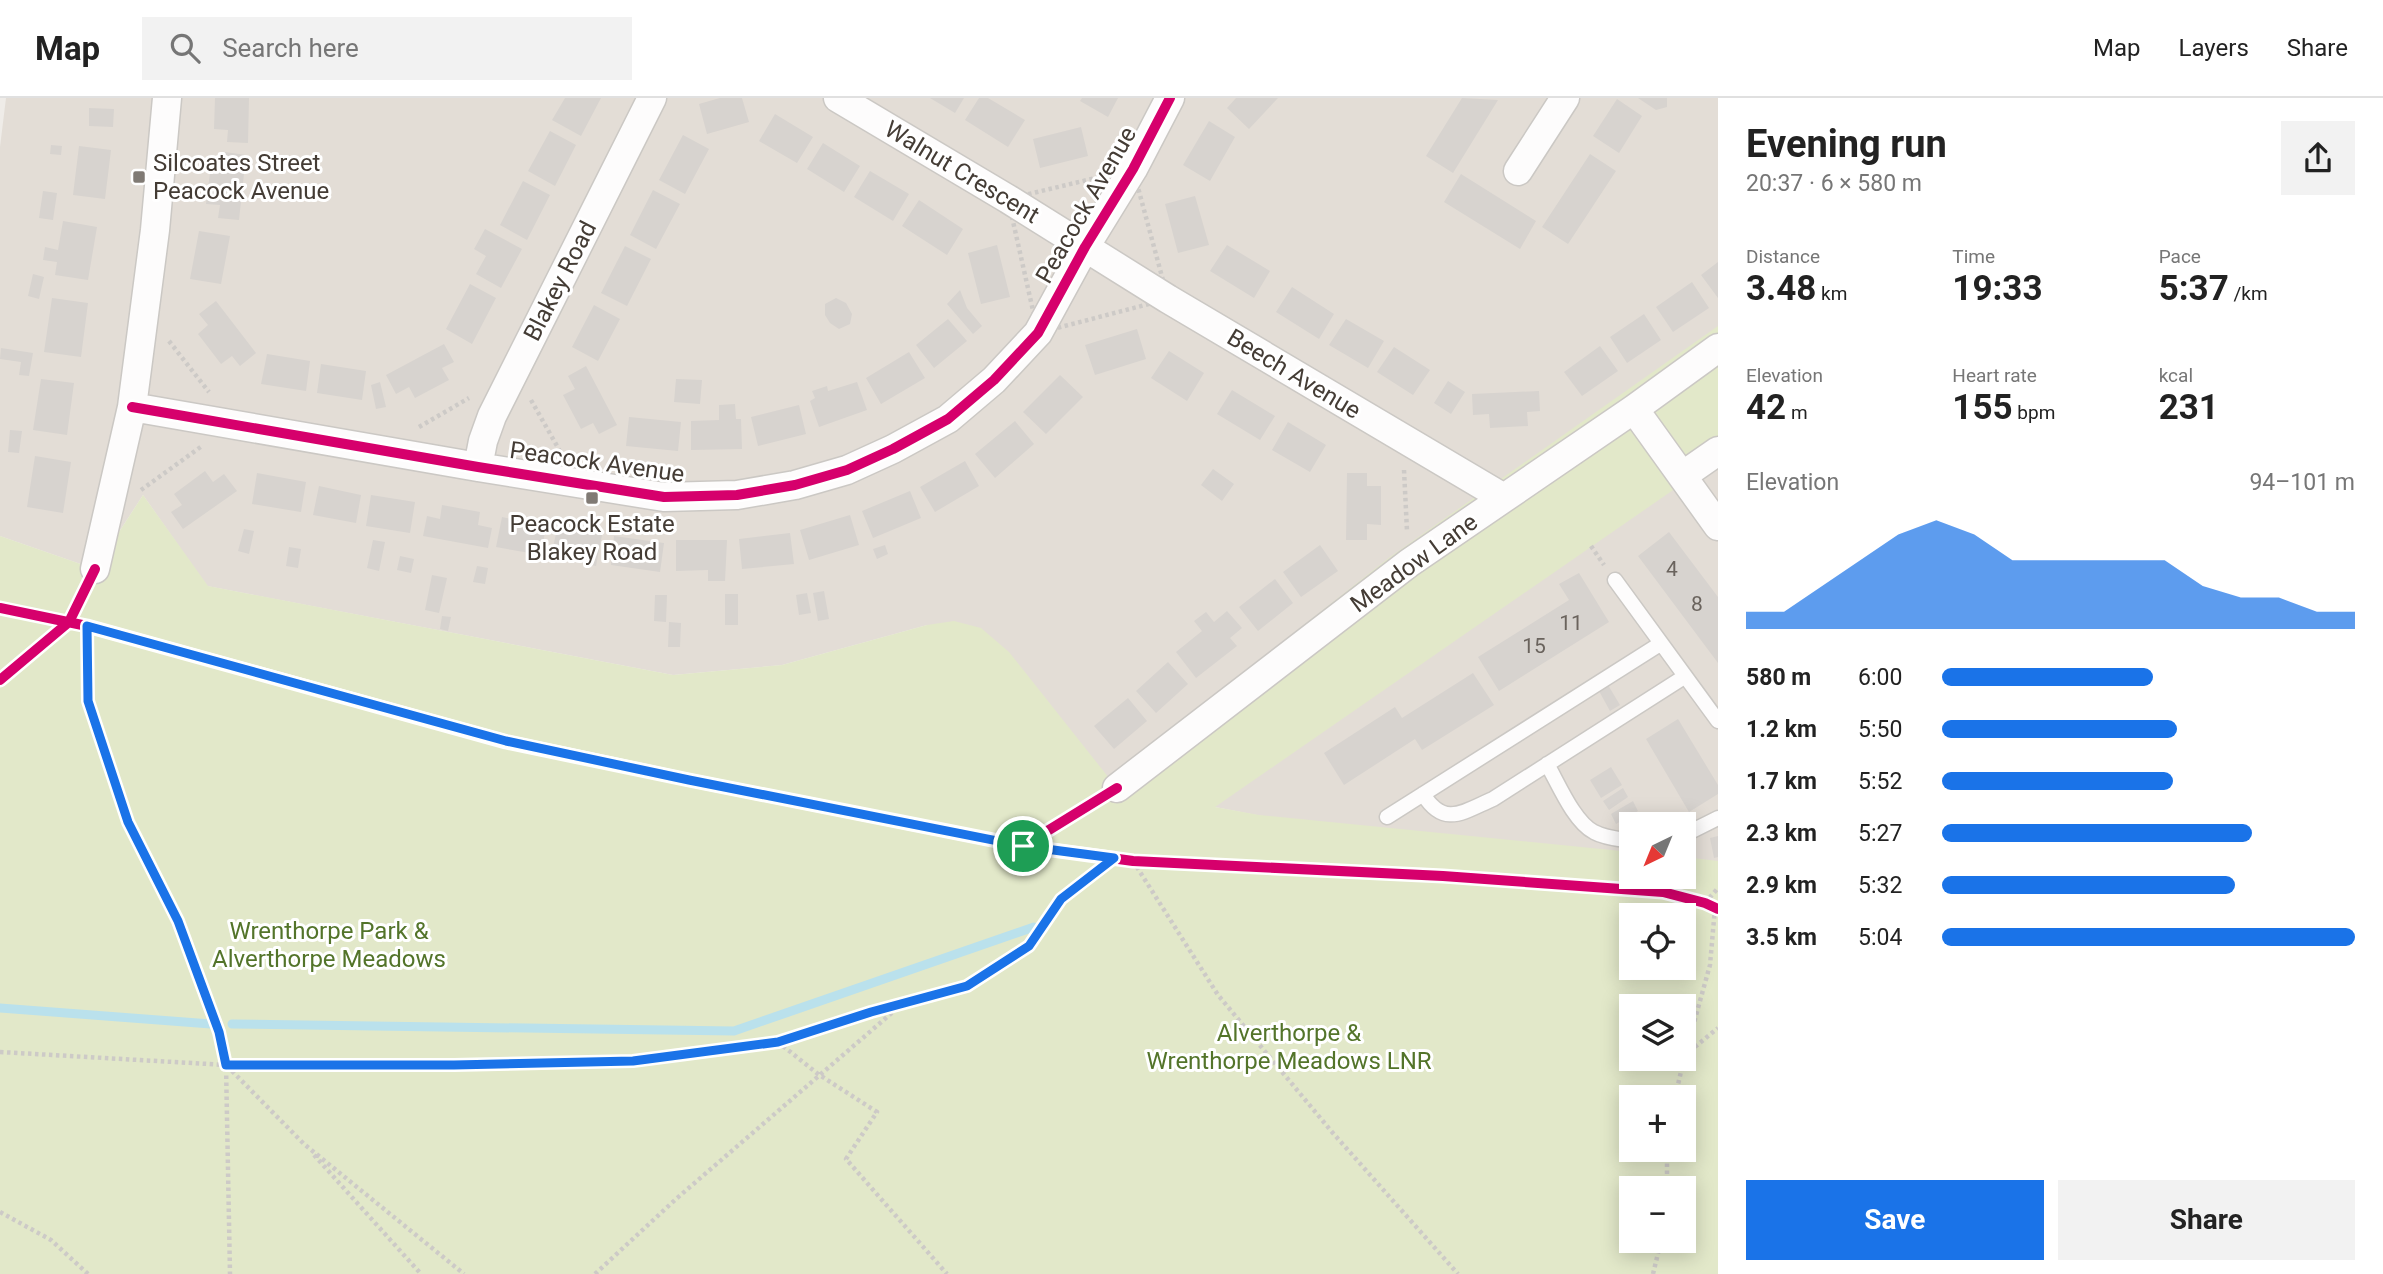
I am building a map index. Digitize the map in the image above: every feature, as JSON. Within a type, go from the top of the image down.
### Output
[{"type":"street","points":[[95,569],[132,407],[155,230],[167,98]]},
{"type":"street","name":"Blakey Road","points":[[478,467],[482,441],[492,416],[652,98]]},
{"type":"street","name":"Walnut Crescent","points":[[838,98],[1085,247]]},
{"type":"street","points":[[1518,171],[1565,98]]},
{"type":"street","name":"Peacock Avenue","points":[[132,407],[664,497],[737,495],[794,485],[847,470],[948,419],[994,380],[1038,332],[1171,99]]},
{"type":"street","name":"Beech Avenue","points":[[1085,247],[1504,498]]},
{"type":"street","name":"Meadow Lane","points":[[1117,788],[1409,564],[1718,348]]},
{"type":"street","points":[[1634,409],[1718,526]]},
{"type":"street","points":[[1682,476],[1718,450]]},
{"type":"lane","points":[[1615,580],[1718,721]]},
{"type":"lane","points":[[1387,817],[1660,644]]},
{"type":"lane","points":[[1423,794],[1439,813],[1450,815],[1493,799],[1684,677]]},
{"type":"lane","points":[[1547,764],[1576,814],[1591,831],[1619,839]]},
{"type":"lane","points":[[1696,829],[1718,818]]},
{"type":"path","points":[[1402,439],[1409,564]]},
{"type":"path","points":[[100,629],[83,625],[88,701],[128,822],[178,921],[219,1032],[226,1065],[230,1274]]},
{"type":"path","points":[[1101,856],[1133,861],[1149,860]]},
{"type":"path","points":[[0,1052],[226,1065],[454,1065],[633,1061],[778,1042],[967,986],[1029,946],[1061,899],[1114,858]]},
{"type":"path","points":[[1133,861],[1218,995],[1332,1132],[1458,1274]]},
{"type":"path","points":[[1696,1015],[1710,965],[1708,905],[1718,888]]},
{"type":"path","points":[[595,1274],[818,1074],[901,1005]]},
{"type":"path","points":[[1696,1046],[1718,1028]]},
{"type":"path","points":[[778,1042],[818,1074],[877,1112],[846,1159],[947,1274]]},
{"type":"path","points":[[226,1065],[304,1144],[421,1274]]},
{"type":"path","points":[[304,1144],[464,1274]]},
{"type":"path","points":[[0,1212],[51,1240],[88,1274]]},
{"type":"path","points":[[1653,1274],[1658,1253]]},
{"type":"shaded area","points":[[6,98],[1718,98],[1718,887],[1696,881],[1696,812],[1619,812],[1619,871],[1287,821],[1117,788],[927,625],[782,665],[673,675],[207,586],[143,495],[95,569],[0,536],[0,147]]},
{"type":"green space","name":"Wrenthorpe Park & Alverthorpe Meadows","points":[[1718,326],[1718,459],[1215,807],[1259,815],[1619,851],[1619,889],[1696,889],[1696,858],[1718,861],[1718,1274],[0,1274],[0,536],[95,569],[143,495],[208,586],[673,675],[782,665],[927,625],[954,621],[981,628],[1009,652],[1109,778],[1390,557]]},
{"type":"building","points":[[215,98],[249,98],[248,143],[227,142],[228,130],[214,129]]},
{"type":"building","points":[[565,98],[601,98],[581,136],[552,120]]},
{"type":"building","points":[[720,98],[742,98],[749,122],[707,134],[699,104]]},
{"type":"building","points":[[930,98],[964,98],[955,113]]},
{"type":"building","points":[[979,98],[988,98],[1025,120],[1008,147],[965,120]]},
{"type":"building","points":[[1082,98],[1118,98],[1108,117],[1080,101]]},
{"type":"building","points":[[1236,98],[1278,98],[1249,129],[1227,108]]},
{"type":"building","points":[[1462,98],[1498,100],[1453,173],[1426,156]]},
{"type":"building","points":[[1638,98],[1667,98],[1667,107],[1656,110]]},
{"type":"building","points":[[1617,99],[1642,116],[1619,153],[1593,136]]},
{"type":"building","points":[[89,108],[114,109],[113,127],[89,126]]},
{"type":"building","points":[[775,114],[813,137],[797,163],[759,141]]},
{"type":"building","points":[[1209,121],[1235,137],[1210,181],[1183,165]]},
{"type":"building","points":[[1081,127],[1088,156],[1040,168],[1033,139]]},
{"type":"building","points":[[550,131],[576,145],[555,186],[528,171]]},
{"type":"building","points":[[683,135],[709,149],[685,194],[659,180]]},
{"type":"building","points":[[823,143],[860,166],[844,192],[807,169]]},
{"type":"building","points":[[51,145],[62,146],[61,155],[50,154]]},
{"type":"building","points":[[79,146],[111,150],[105,199],[73,195]]},
{"type":"building","points":[[225,152],[246,155],[239,220],[218,218],[220,205],[206,204],[211,165],[224,167]]},
{"type":"building","points":[[1590,154],[1616,171],[1568,244],[1542,227]]},
{"type":"building","points":[[870,171],[909,194],[893,221],[854,197]]},
{"type":"building","points":[[1461,174],[1536,221],[1520,249],[1444,202]]},
{"type":"building","points":[[523,181],[550,195],[527,240],[500,225]]},
{"type":"building","points":[[653,190],[680,204],[656,249],[630,235]]},
{"type":"building","points":[[43,191],[57,193],[53,220],[39,218]]},
{"type":"building","points":[[1195,196],[1209,245],[1178,253],[1165,204]]},
{"type":"building","points":[[919,200],[963,229],[947,255],[902,226]]},
{"type":"building","points":[[63,221],[97,227],[88,280],[55,275],[57,262],[43,260],[45,247],[58,250]]},
{"type":"building","points":[[485,229],[522,249],[501,288],[476,274],[486,256],[474,249]]},
{"type":"building","points":[[199,231],[230,236],[221,284],[190,279]]},
{"type":"building","points":[[997,245],[1010,297],[981,304],[968,253]]},
{"type":"building","points":[[1227,245],[1270,271],[1254,298],[1210,271]]},
{"type":"building","points":[[625,246],[651,259],[627,306],[601,293]]},
{"type":"building","points":[[1718,262],[1718,298],[1701,275]]},
{"type":"building","points":[[33,274],[44,277],[39,299],[28,296]]},
{"type":"building","points":[[1692,282],[1709,308],[1673,332],[1656,307]]},
{"type":"building","points":[[470,284],[496,298],[472,344],[446,329]]},
{"type":"building","points":[[1292,287],[1334,314],[1319,339],[1276,312]]},
{"type":"building","points":[[960,290],[967,308],[982,326],[973,334],[947,304]]},
{"type":"building","points":[[52,298],[88,303],[81,357],[44,352]]},
{"type":"building","points":[[836,298],[846,303],[852,314],[850,324],[839,329],[830,323],[825,315],[825,304]]},
{"type":"building","points":[[216,301],[256,353],[240,366],[232,356],[221,364],[198,334],[208,325],[199,314]]},
{"type":"building","points":[[594,305],[620,319],[598,361],[572,347]]},
{"type":"building","points":[[1644,314],[1661,340],[1627,363],[1610,337]]},
{"type":"building","points":[[948,319],[967,341],[934,368],[916,345]]},
{"type":"building","points":[[1346,319],[1384,341],[1368,368],[1329,345]]},
{"type":"building","points":[[1137,329],[1146,359],[1095,375],[1085,345]]},
{"type":"building","points":[[444,344],[454,362],[442,368],[449,380],[415,398],[409,387],[396,394],[386,375]]},
{"type":"building","points":[[1600,346],[1618,371],[1582,396],[1564,372]]},
{"type":"building","points":[[1394,347],[1430,370],[1413,395],[1377,372]]},
{"type":"building","points":[[1,348],[33,353],[29,376],[19,375],[21,362],[0,359]]},
{"type":"building","points":[[1169,351],[1204,373],[1187,401],[1151,378]]},
{"type":"building","points":[[909,352],[925,378],[881,404],[866,378]]},
{"type":"building","points":[[267,354],[310,361],[306,391],[261,384]]},
{"type":"building","points":[[321,364],[366,371],[362,400],[317,393]]},
{"type":"building","points":[[586,366],[617,425],[599,434],[593,423],[581,429],[563,395],[575,389],[568,376]]},
{"type":"building","points":[[1060,375],[1083,397],[1046,434],[1023,412]]},
{"type":"building","points":[[41,379],[74,383],[67,435],[33,430]]},
{"type":"building","points":[[676,379],[702,380],[700,404],[674,402]]},
{"type":"building","points":[[1448,381],[1465,392],[1451,414],[1434,403]]},
{"type":"building","points":[[380,382],[386,407],[376,409],[371,385]]},
{"type":"building","points":[[857,382],[867,410],[819,427],[810,401],[815,398],[812,391],[827,386],[828,391]]},
{"type":"building","points":[[1232,390],[1275,416],[1260,440],[1217,414]]},
{"type":"building","points":[[1539,391],[1540,411],[1527,412],[1528,426],[1490,428],[1489,414],[1473,415],[1472,394]]},
{"type":"building","points":[[735,404],[736,419],[741,419],[742,449],[691,450],[691,421],[719,420],[719,405]]},
{"type":"building","points":[[799,405],[806,434],[758,446],[751,417]]},
{"type":"building","points":[[629,417],[681,422],[678,451],[626,446]]},
{"type":"building","points":[[1015,421],[1034,444],[995,478],[975,454]]},
{"type":"building","points":[[1288,422],[1326,445],[1310,472],[1272,450]]},
{"type":"building","points":[[10,430],[22,431],[19,453],[8,452]]},
{"type":"building","points":[[35,456],[71,462],[63,513],[27,507]]},
{"type":"building","points":[[965,461],[979,486],[935,512],[920,487]]},
{"type":"building","points":[[1213,469],[1234,484],[1222,501],[1201,485]]},
{"type":"building","points":[[205,471],[213,482],[224,474],[237,491],[183,529],[171,512],[182,505],[174,494]]},
{"type":"building","points":[[257,473],[306,482],[301,512],[252,504]]},
{"type":"building","points":[[1347,473],[1367,473],[1367,486],[1381,486],[1381,525],[1367,524],[1367,540],[1346,540]]},
{"type":"building","points":[[319,486],[361,495],[356,523],[313,515]]},
{"type":"building","points":[[910,491],[921,518],[873,538],[862,511]]},
{"type":"building","points":[[371,495],[415,502],[410,533],[366,526]]},
{"type":"building","points":[[442,505],[480,512],[478,525],[492,528],[488,548],[423,536],[427,516],[440,519]]},
{"type":"building","points":[[850,515],[859,545],[809,560],[800,530]]},
{"type":"building","points":[[502,517],[546,526],[541,555],[496,547]]},
{"type":"building","points":[[558,525],[602,535],[596,566],[551,556]]},
{"type":"building","points":[[244,529],[254,531],[249,554],[238,551]]},
{"type":"building","points":[[1669,532],[1718,597],[1718,663],[1638,556]]},
{"type":"building","points":[[790,533],[794,564],[742,569],[739,539]]},
{"type":"building","points":[[614,536],[664,543],[660,572],[611,565]]},
{"type":"building","points":[[373,540],[385,542],[379,571],[367,568]]},
{"type":"building","points":[[676,540],[727,540],[725,581],[708,581],[708,570],[676,571]]},
{"type":"building","points":[[885,545],[888,554],[877,559],[873,549]]},
{"type":"building","points":[[1320,545],[1338,571],[1301,597],[1283,572]]},
{"type":"building","points":[[289,547],[301,549],[298,568],[286,566]]},
{"type":"building","points":[[400,556],[414,559],[411,573],[397,570]]},
{"type":"building","points":[[477,566],[488,568],[485,584],[473,582]]},
{"type":"building","points":[[1579,573],[1609,622],[1499,691],[1478,657],[1569,600],[1559,584]]},
{"type":"building","points":[[432,575],[447,578],[439,613],[425,610]]},
{"type":"building","points":[[1275,579],[1293,603],[1258,631],[1239,607]]},
{"type":"building","points":[[824,591],[829,619],[818,621],[813,593]]},
{"type":"building","points":[[807,593],[811,613],[799,615],[796,595]]},
{"type":"building","points":[[725,594],[738,594],[738,625],[725,625]]},
{"type":"building","points":[[655,595],[667,595],[666,622],[654,621]]},
{"type":"building","points":[[1227,611],[1242,628],[1230,638],[1237,646],[1196,678],[1176,652],[1202,631],[1194,621],[1206,612],[1214,622]]},
{"type":"building","points":[[442,616],[451,617],[448,631],[440,629]]},
{"type":"building","points":[[669,622],[681,623],[680,647],[668,647]]},
{"type":"building","points":[[1168,662],[1188,684],[1156,713],[1136,691]]},
{"type":"building","points":[[1473,673],[1494,705],[1422,750],[1415,739],[1344,785],[1324,753],[1395,707],[1402,718]]},
{"type":"building","points":[[1608,685],[1620,705],[1610,711],[1599,691]]},
{"type":"building","points":[[1128,698],[1147,721],[1114,749],[1094,726]]},
{"type":"building","points":[[1678,719],[1718,785],[1718,794],[1689,812],[1646,739]]},
{"type":"building","points":[[1611,767],[1622,785],[1601,798],[1590,780]]},
{"type":"building","points":[[1623,788],[1628,797],[1609,810],[1603,801]]},
{"type":"building","points":[[1633,801],[1638,811],[1619,812],[1619,822],[1616,824],[1611,814]]},
{"type":"building","points":[[1718,836],[1718,857],[1714,858],[1710,838]]},
{"type":"waterway","points":[[232,1024],[734,1031],[1034,927]]},
{"type":"waterway","points":[[0,1008],[211,1024]]},
{"type":"cycle path","points":[[132,407],[664,497],[737,495],[795,485],[847,470],[948,419],[994,380],[1038,333],[1085,247],[1133,169],[1170,98]]},
{"type":"cycle path","points":[[0,680],[69,622],[95,569]]},
{"type":"cycle path","points":[[0,608],[87,626],[506,742],[1023,846],[1133,861],[1443,876],[1663,892],[1718,909]]},
{"type":"cycle path","points":[[1023,846],[1117,788]]},
{"type":"place","name":"Silcoates Street Peacock Avenue","points":[[139,177]]},
{"type":"place","name":"Peacock Estate Blakey Road","points":[[592,498]]},
{"type":"route","points":[[87,626],[506,741],[1023,846],[1114,858],[1061,899],[1029,946],[967,986],[871,1012],[778,1042],[633,1061],[454,1065],[226,1065],[219,1032],[178,921],[128,822],[88,701],[87,626]]},
{"type":"park label","name":"Alverthorpe & Wrenthorpe Meadows LNR","points":[[1289,1047]]}]
